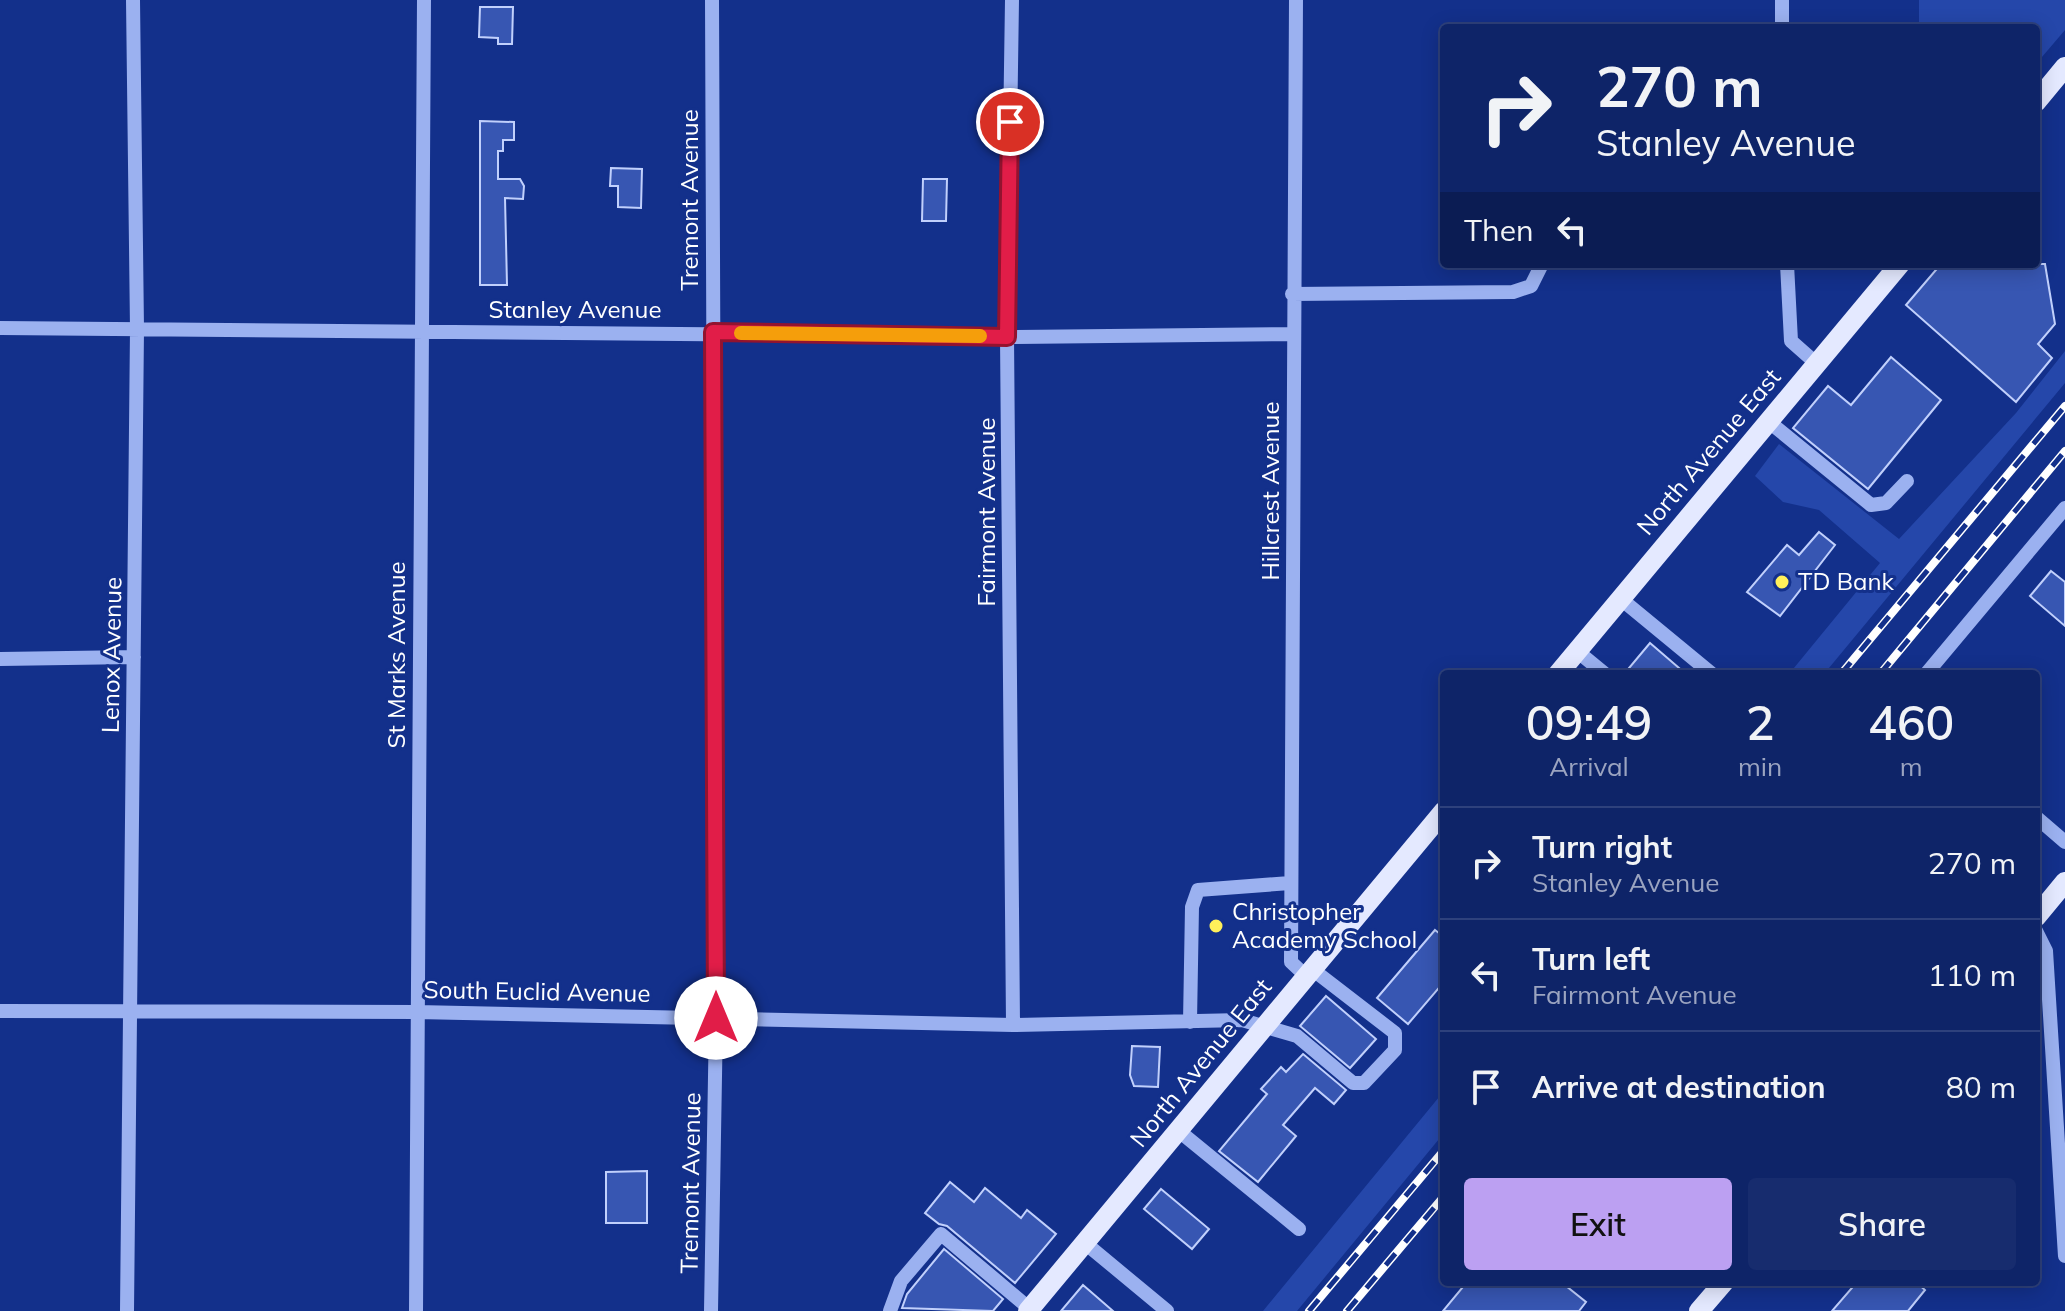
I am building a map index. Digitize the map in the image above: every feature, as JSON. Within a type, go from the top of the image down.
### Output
[{"type":"main road","points":[[2040,97],[2065,67]]},
{"type":"main road","name":"North Avenue East","points":[[1561,670],[1897,268]]},
{"type":"main road","name":"North Avenue East","points":[[1029,1310],[1440,816]]},
{"type":"main road","points":[[2040,912],[2065,882]]},
{"type":"main road","points":[[1699,1311],[1721,1286]]},
{"type":"street","name":"Lenox Avenue","points":[[127,1311],[137,329],[133,0]]},
{"type":"street","name":"St Marks Avenue","points":[[416,1311],[424,0]]},
{"type":"street","name":"Tremont Avenue","points":[[711,1311],[716,1018],[712,0]]},
{"type":"street","name":"Fairmont Avenue","points":[[1012,0],[1007,337],[1013,1025]]},
{"type":"street","name":"Hillcrest Avenue","points":[[1296,0],[1292,294],[1291,962],[1309,972]]},
{"type":"street","points":[[1782,0],[1782,24]]},
{"type":"street","points":[[1292,294],[1513,292],[1531,286],[1540,268]]},
{"type":"street","points":[[1787,268],[1791,341],[1817,364]]},
{"type":"street","name":"Stanley Avenue","points":[[0,328],[1007,337],[1294,334]]},
{"type":"street","points":[[1768,421],[1871,505],[1886,503],[1907,481]]},
{"type":"street","points":[[1929,670],[2065,508]]},
{"type":"street","points":[[1621,599],[1707,670]]},
{"type":"street","points":[[1577,651],[1600,670]]},
{"type":"street","points":[[0,659],[134,657]]},
{"type":"street","points":[[2040,820],[2065,842]]},
{"type":"street","points":[[1190,1022],[1192,907],[1198,890],[1290,883]]},
{"type":"street","points":[[2040,939],[2046,951],[2065,1256]]},
{"type":"street","name":"South Euclid Avenue","points":[[0,1011],[417,1012],[1013,1025],[1242,1020],[1297,1036],[1353,1083],[1364,1083],[1395,1050],[1395,1033],[1309,972]]},
{"type":"street","points":[[1179,1131],[1299,1229]]},
{"type":"street","points":[[890,1311],[901,1281],[941,1234],[1029,1310]]},
{"type":"street","points":[[1085,1243],[1167,1311]]},
{"type":"shaded area","points":[[1919,0],[2065,0],[2065,30],[2040,59],[2040,24],[1919,24]]},
{"type":"shaded area","points":[[2065,351],[2065,383],[1827,670],[1792,670],[1880,563],[1819,510],[1783,502],[1755,476],[1779,444],[1899,539],[2016,413]]},
{"type":"shaded area","points":[[1440,1096],[1440,1138],[1297,1311],[1263,1311]]},
{"type":"building","points":[[480,7],[513,7],[512,44],[498,44],[498,38],[479,37]]},
{"type":"building","points":[[480,121],[514,122],[514,140],[503,140],[503,151],[498,151],[498,179],[520,179],[524,186],[523,199],[505,198],[507,285],[480,285]]},
{"type":"building","points":[[611,168],[642,169],[641,208],[618,207],[618,186],[610,186]]},
{"type":"building","points":[[923,179],[947,179],[946,221],[922,221]]},
{"type":"building","points":[[2040,264],[2045,264],[2055,324],[2038,344],[2052,358],[2016,402],[1906,305],[1938,268],[2040,268]]},
{"type":"building","points":[[1891,357],[1941,400],[1868,489],[1793,428],[1828,386],[1851,405]]},
{"type":"building","name":"TD Bank","points":[[1819,532],[1835,545],[1780,616],[1747,592],[1787,545],[1799,555]]},
{"type":"building","points":[[2051,571],[2065,582],[2065,626],[2030,596]]},
{"type":"building","points":[[1650,643],[1681,670],[1627,670]]},
{"type":"building","points":[[1435,930],[1440,934],[1440,987],[1408,1024],[1377,998]]},
{"type":"building","points":[[1326,996],[1376,1039],[1350,1068],[1300,1026]]},
{"type":"building","points":[[1132,1046],[1160,1047],[1158,1087],[1134,1086],[1130,1075]]},
{"type":"building","points":[[1303,1054],[1346,1090],[1334,1104],[1315,1088],[1283,1125],[1296,1136],[1258,1182],[1219,1151],[1267,1094],[1261,1089],[1281,1067],[1286,1072]]},
{"type":"building","points":[[647,1171],[647,1223],[606,1223],[606,1172]]},
{"type":"building","points":[[950,1182],[974,1202],[985,1188],[1021,1218],[1027,1210],[1056,1234],[1015,1283],[947,1226],[925,1213]]},
{"type":"building","points":[[1161,1189],[1209,1229],[1192,1249],[1144,1209]]},
{"type":"building","points":[[944,1249],[1003,1299],[993,1311],[902,1308],[907,1294]]},
{"type":"building","points":[[1083,1285],[1113,1311],[1061,1311]]},
{"type":"building","points":[[1464,1286],[1566,1286],[1586,1302],[1579,1311],[1443,1311]]},
{"type":"building","points":[[1854,1286],[1920,1286],[1925,1290],[1908,1311],[1832,1311]]},
{"type":"railway","points":[[1844,670],[2065,406]]},
{"type":"railway","points":[[1883,670],[2065,451]]},
{"type":"railway","points":[[1309,1311],[1440,1155]]},
{"type":"railway","points":[[1347,1311],[1440,1201]]},
{"type":"slow traffic","points":[[741,333],[980,336]]},
{"type":"place","name":"TD Bank","points":[[1782,582]]},
{"type":"place","name":"Christopher Academy School","points":[[1216,926]]},
{"type":"route","points":[[716,1018],[713,332],[1007,337],[1010,122]]}]
